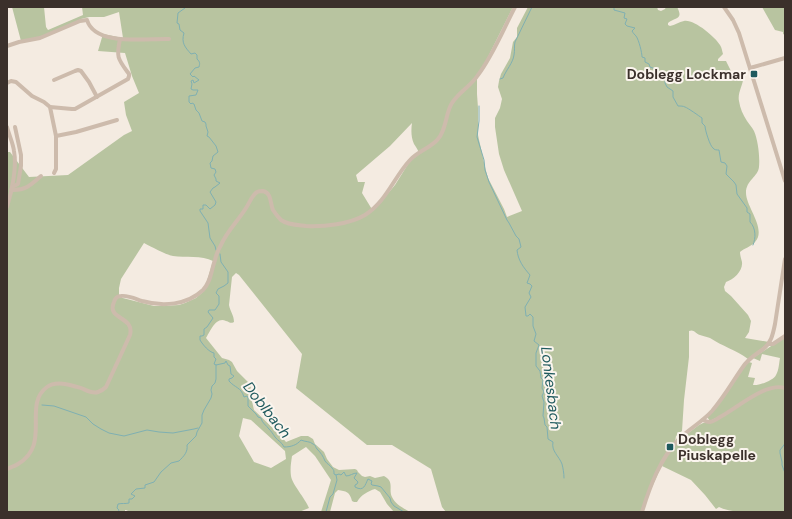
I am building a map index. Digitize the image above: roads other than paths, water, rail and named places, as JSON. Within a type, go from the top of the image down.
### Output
[{"type":"street","points":[[7,469],[22,461],[34,447],[36,436],[37,404],[40,395],[46,388],[51,385],[64,384],[99,392],[106,387],[131,332],[129,324],[113,310],[115,299],[118,296],[123,296],[153,304],[164,304],[182,302],[198,295],[209,281],[217,254],[227,234],[256,193],[262,191],[268,193],[273,210],[279,218],[294,225],[317,226],[347,222],[361,217],[372,210],[417,152],[440,138],[450,105],[459,94],[474,81],[481,71],[515,7]]},
{"type":"street","points":[[724,7],[737,27],[785,181]]},
{"type":"street","points":[[7,46],[40,38],[76,22],[85,20],[87,20],[91,28],[106,36],[120,39],[169,39]]},
{"type":"street","points":[[7,83],[11,81],[16,82],[32,96],[50,107],[73,109],[97,97],[129,77],[129,74],[118,58],[120,39]]},
{"type":"street","points":[[750,68],[785,58]]},
{"type":"street","points":[[54,80],[77,70],[82,71],[97,97]]},
{"type":"street","points":[[50,107],[56,136],[56,169],[54,174]]},
{"type":"street","points":[[56,136],[76,132],[117,120]]},
{"type":"street","points":[[7,127],[14,151],[15,162],[7,207]]},
{"type":"street","points":[[11,188],[18,184],[21,166],[21,155],[15,127]]},
{"type":"street","points":[[11,188],[19,190],[29,187],[41,176]]},
{"type":"street","points":[[769,344],[775,324],[785,259]]},
{"type":"street","points":[[642,512],[655,477],[672,448],[683,435],[703,420],[718,404],[749,359],[769,344],[773,344],[785,336]]},
{"type":"street","points":[[703,420],[712,422],[754,396],[769,389],[777,387],[785,388]]},
{"type":"waterway","name":"Doblbach","points":[[184,7],[185,8],[178,13],[177,23],[179,24],[180,30],[184,33],[183,42],[185,47],[191,54],[195,53],[197,55],[197,59],[200,64],[199,67],[195,68],[190,74],[199,80],[194,83],[193,80],[191,81],[191,89],[198,90],[196,95],[189,96],[189,102],[194,104],[202,121],[205,122],[208,132],[207,136],[216,146],[218,152],[213,156],[210,163],[211,168],[215,169],[216,172],[214,175],[216,181],[220,183],[210,192],[216,202],[210,209],[206,205],[203,205],[203,209],[200,209],[208,223],[210,238],[216,250]]},
{"type":"waterway","name":"Lonkesbach","points":[[500,79],[503,78],[512,61],[515,42],[532,7]]},
{"type":"waterway","points":[[614,7],[614,10],[625,13],[624,18],[627,19],[625,24],[635,28],[632,31],[638,40],[642,57],[645,58],[645,62],[649,64],[650,67],[663,74],[665,77],[665,83],[667,87],[673,91],[673,97],[678,106],[683,106],[702,118],[702,123],[705,126],[710,144],[714,149],[719,150],[721,162],[725,163],[727,166],[726,174],[736,185],[737,194],[747,208],[747,212],[750,214],[750,222],[755,233],[753,245]]},
{"type":"waterway","name":"Lonkesbach","points":[[479,106],[477,137],[484,160],[485,170],[507,220],[519,239],[521,247],[517,250],[518,257],[530,275],[527,283],[532,286],[529,293],[531,297],[525,307],[526,316],[530,314],[533,317],[533,326],[536,334],[534,341],[539,345],[536,353],[536,366],[540,371],[541,378],[543,380],[543,416],[547,427],[548,439],[553,442],[554,451],[561,461],[564,478]]},
{"type":"waterway","name":"Doblbach","points":[[220,254],[221,262],[228,272],[228,283],[218,289],[216,293],[219,296],[219,304],[215,310],[209,310],[208,312],[213,318],[204,329],[204,335],[200,336],[200,340],[204,346],[214,353],[214,357],[216,359],[214,364],[225,363],[226,361],[230,366],[231,374],[234,376],[229,379],[229,381],[240,389],[244,397],[247,396],[248,406],[258,417],[261,418],[263,423],[284,447],[294,445],[301,440],[312,443],[333,469],[334,474],[341,475],[344,472],[346,476],[357,473],[354,478],[358,482],[355,487],[360,489],[364,487],[368,479],[372,481],[372,485],[381,487],[390,498],[394,506],[404,512]]},
{"type":"waterway","points":[[118,512],[118,504],[129,503],[129,499],[132,499],[135,496],[131,494],[136,489],[145,488],[145,485],[154,482],[161,472],[171,463],[179,461],[185,454],[187,445],[196,436],[202,423],[202,415],[211,398],[212,386],[216,379],[216,365]]},
{"type":"waterway","points":[[42,405],[54,406],[86,417],[101,429],[109,433],[124,436],[147,430],[173,433],[198,428]]},
{"type":"waterway","points":[[785,443],[780,450],[782,465],[785,473]]},
{"type":"waterway","points":[[326,512],[337,480],[336,475]]},
{"type":"place","name":"Doblegg Lockmar","points":[[754,74]]},
{"type":"place","name":"Doblegg Piuskapelle","points":[[670,447]]}]
